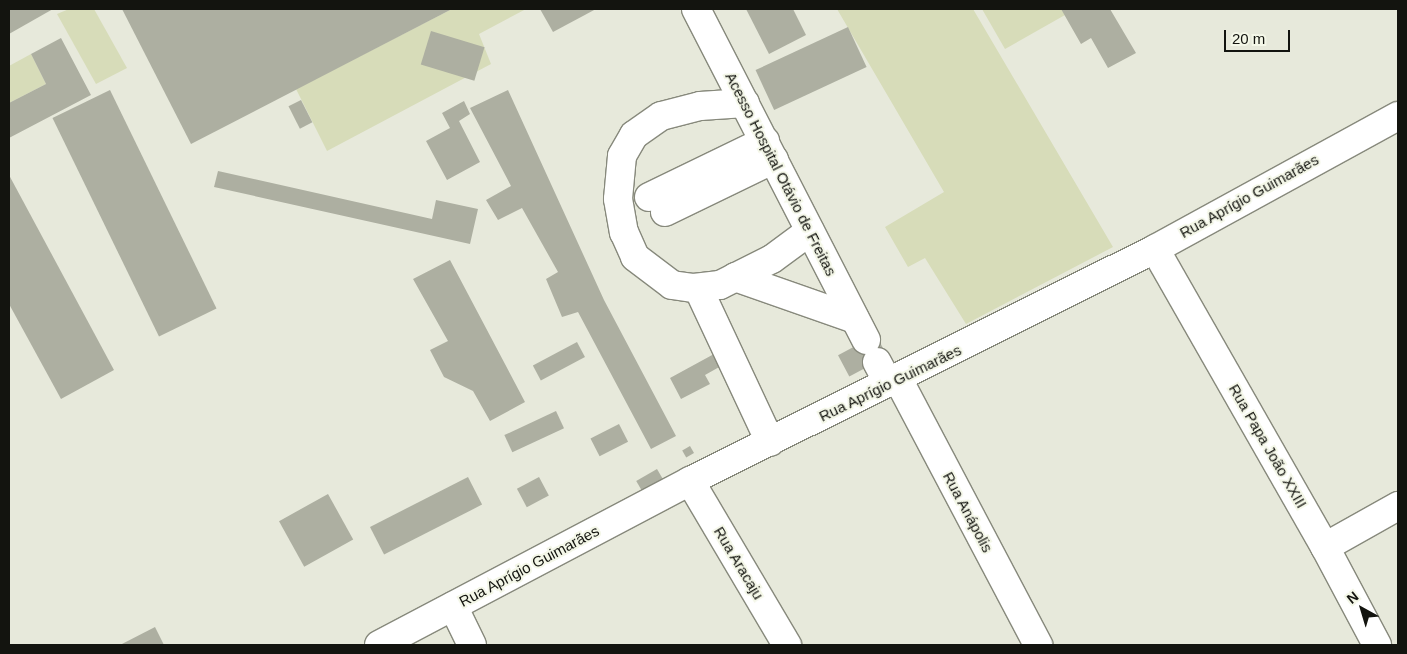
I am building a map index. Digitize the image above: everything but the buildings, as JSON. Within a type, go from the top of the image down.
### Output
[{"type":"street","name":"Acesso Hospital Otávio de Freitas","points":[[696,9],[878,359]]},
{"type":"street","points":[[745,103],[700,106],[661,116],[634,135],[622,156],[618,199],[624,232],[635,257],[672,285],[698,288],[720,284],[735,278],[772,259],[810,231]]},
{"type":"street","name":"Rua Aprígio Guimarães","points":[[379,645],[690,481],[770,442],[878,359],[1155,249],[1396,120]]},
{"type":"street","points":[[657,205],[770,150]]},
{"type":"street","name":"Rua Papa João XXIII","points":[[1155,249],[1325,547],[1377,645]]},
{"type":"street","points":[[735,278],[878,359]]},
{"type":"street","points":[[698,288],[770,442]]},
{"type":"street","name":"Rua Anápolis","points":[[878,359],[1038,645]]},
{"type":"street","name":"Rua Aracaju","points":[[690,481],[787,645]]},
{"type":"street","points":[[1325,547],[1398,506]]},
{"type":"street","points":[[453,606],[472,645]]},
{"type":"green space","points":[[69,9],[94,9],[127,68],[96,84],[57,14]]},
{"type":"green space","points":[[452,9],[526,9],[479,34],[491,64],[327,151],[296,89]]},
{"type":"green space","points":[[837,9],[973,9],[1113,247],[966,324],[925,258],[908,267],[885,227],[944,192]]},
{"type":"green space","points":[[982,9],[1061,9],[1065,15],[1005,49]]},
{"type":"green space","points":[[31,54],[46,84],[9,103],[9,66]]}]
